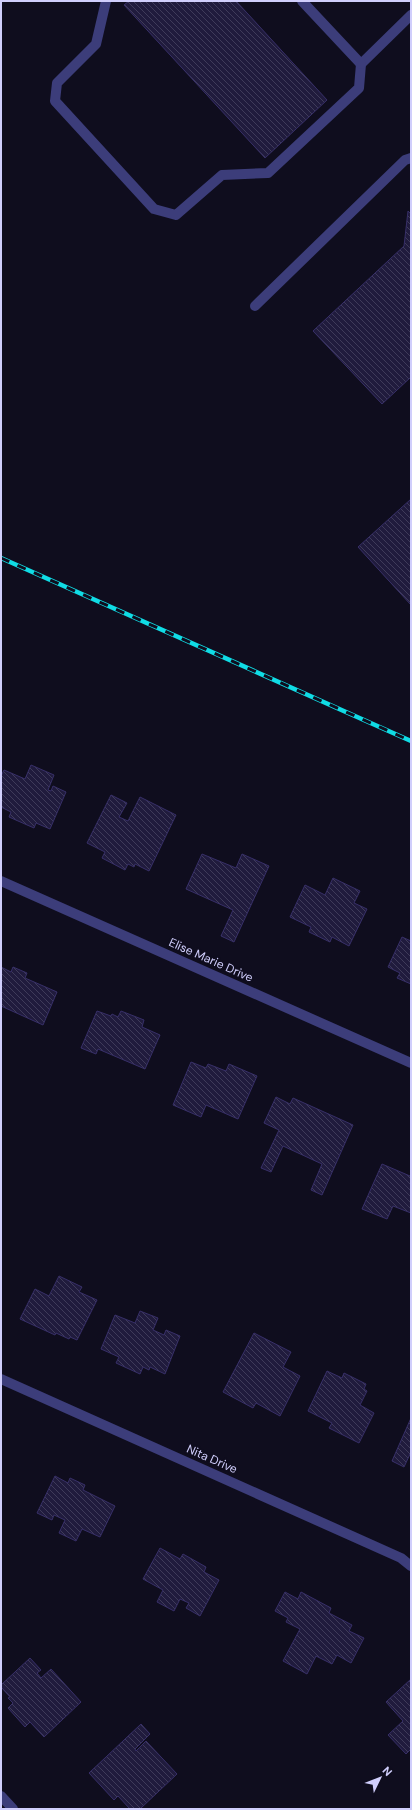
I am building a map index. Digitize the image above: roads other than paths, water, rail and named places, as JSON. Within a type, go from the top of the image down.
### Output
[{"type":"street","points":[[106,1],[96,44],[57,83],[55,101],[154,209],[176,215],[222,175],[268,173],[359,88],[361,64],[411,15]]},
{"type":"street","points":[[302,1],[361,64]]},
{"type":"street","points":[[255,306],[405,160],[411,158]]},
{"type":"street","name":"Elise Marie Drive","points":[[1,881],[411,1063]]},
{"type":"street","name":"Nita Drive","points":[[1,1379],[401,1558],[411,1566]]},
{"type":"street","points":[[1,1796],[13,1809]]},
{"type":"railway","points":[[1,558],[411,741]]}]
